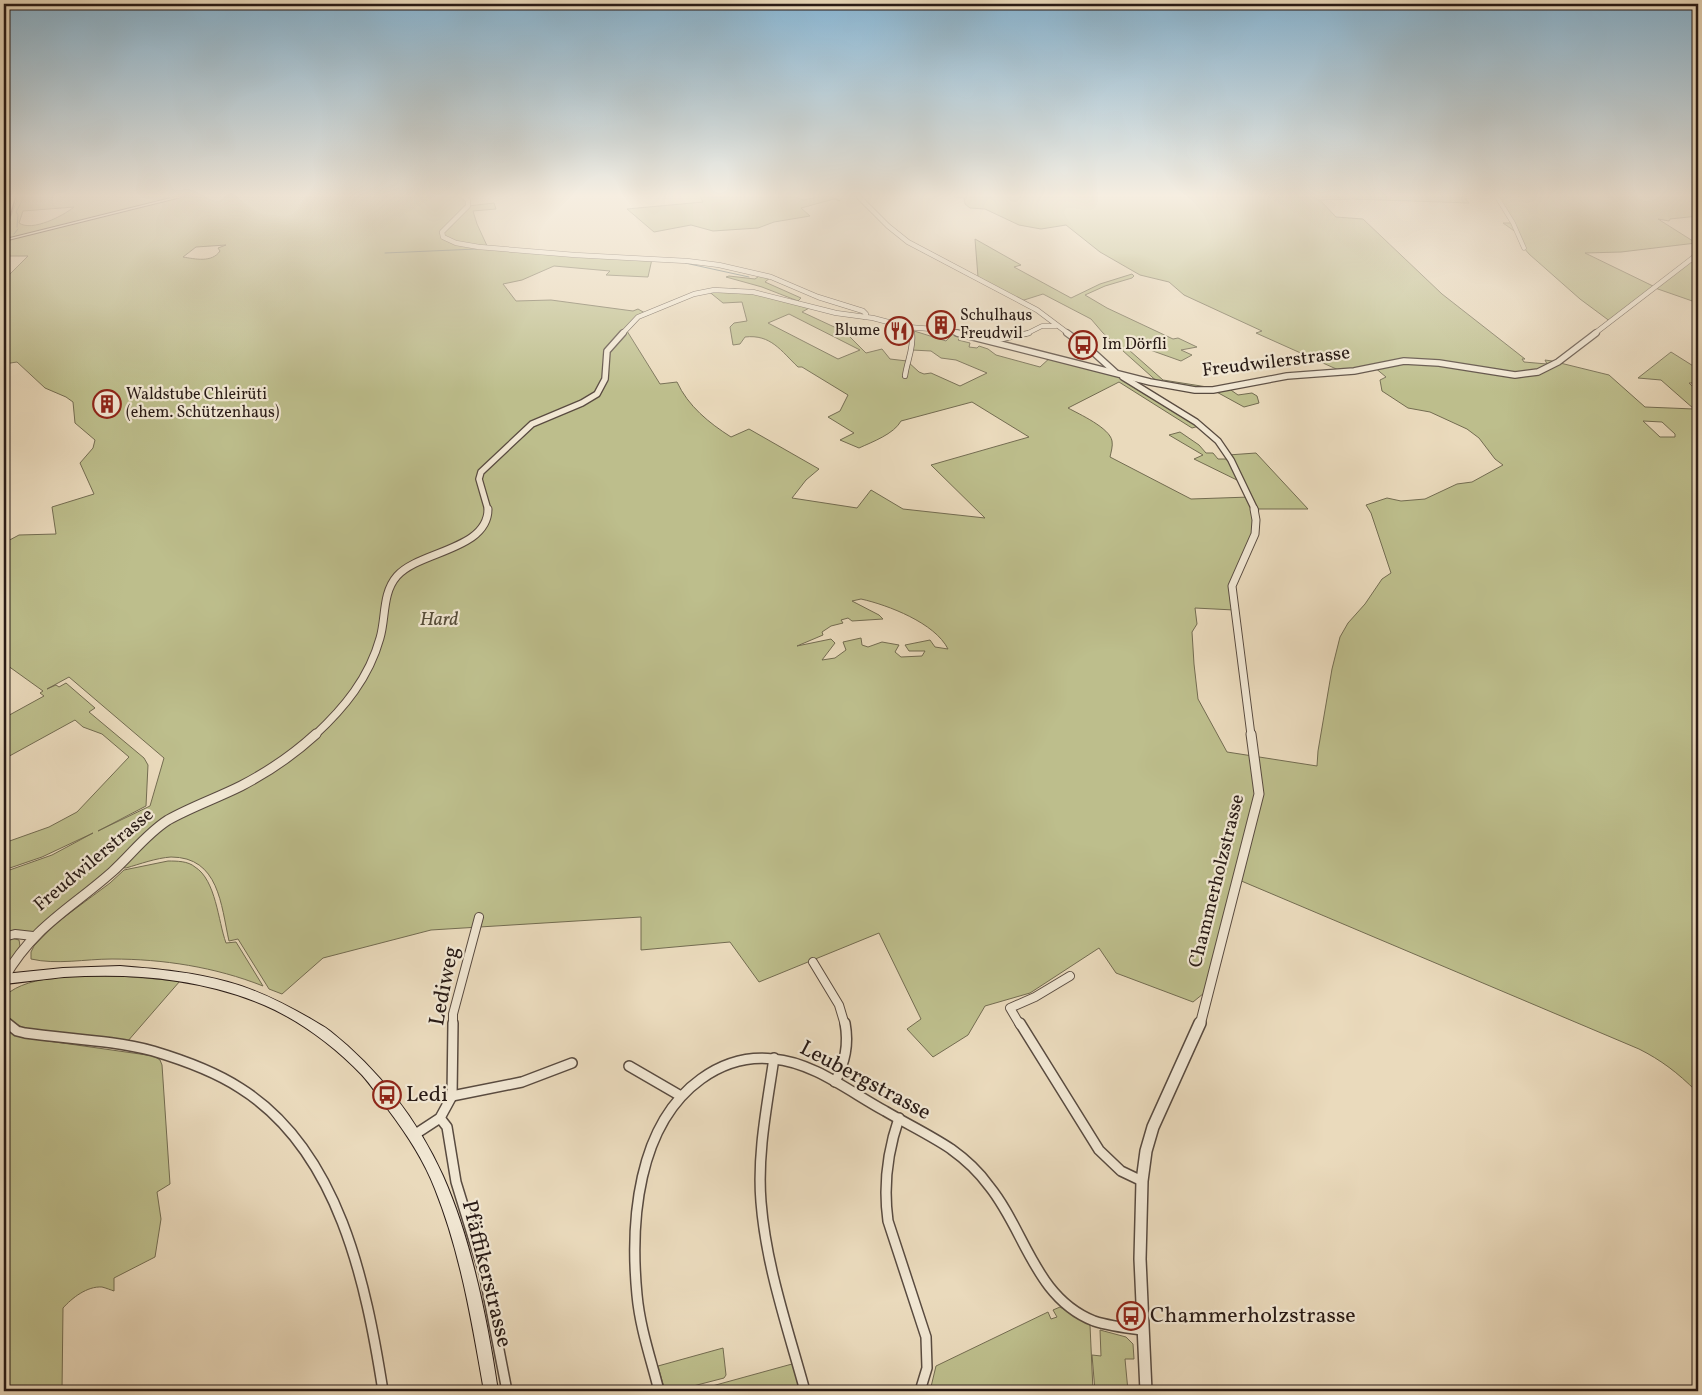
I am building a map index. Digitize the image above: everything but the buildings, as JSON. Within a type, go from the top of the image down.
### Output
[{"type":"main road","name":"Pfäffikerstrasse","points":[[4,979],[80,970],[144,971],[200,980],[250,994],[306,1021],[339,1044],[355,1058],[387,1095],[414,1135],[442,1189],[462,1251],[491,1391]]},
{"type":"street","points":[[696,262],[719,265],[771,277],[814,296],[863,311],[866,314],[865,316]]},
{"type":"street","points":[[947,262],[1029,305],[1095,352],[1120,374]]},
{"type":"street","name":"Freudwilerstrasse","points":[[4,979],[20,952],[33,936],[54,916],[110,874],[143,840],[160,826],[269,771],[293,753],[337,714],[353,695],[372,664],[382,634],[387,593],[394,581],[409,567],[459,544],[480,529],[488,514],[486,498],[479,480],[481,472],[532,424],[582,403],[597,394],[605,380],[607,351],[638,317],[650,310],[694,294],[721,289],[753,292],[836,313],[865,316],[911,327],[936,328],[1172,387],[1213,390],[1287,376],[1362,370],[1394,362],[1439,363],[1506,374],[1530,374],[1546,369],[1558,362],[1688,262]]},
{"type":"street","points":[[993,341],[1025,335],[1042,326],[1047,319]]},
{"type":"street","points":[[1042,326],[1056,326]]},
{"type":"street","points":[[905,376],[907,361],[913,343],[911,327]]},
{"type":"street","name":"Chammerholzstrasse","points":[[1120,374],[1216,439],[1228,456],[1250,497],[1256,518],[1253,540],[1235,573],[1232,586],[1260,794],[1199,1028],[1153,1127],[1146,1151],[1142,1181],[1140,1259],[1146,1391]]},
{"type":"street","name":"Lediweg","points":[[414,1135],[440,1118],[452,1096],[453,1014],[479,917]]},
{"type":"street","points":[[4,937],[15,934],[33,936]]},
{"type":"street","points":[[813,962],[840,1005],[846,1023],[845,1056],[841,1073],[835,1082]]},
{"type":"street","points":[[1070,976],[1036,997],[1010,1008],[1099,1150],[1121,1171],[1142,1181]]},
{"type":"street","points":[[4,1021],[17,1031],[25,1034],[142,1049],[179,1059],[230,1082],[266,1107],[281,1121],[319,1169],[330,1189],[350,1238],[362,1285],[383,1391]]},
{"type":"street","points":[[774,1058],[761,1145],[761,1202],[771,1266],[805,1391]]},
{"type":"street","name":"Leubergstrasse","points":[[659,1391],[637,1298],[635,1255],[642,1187],[654,1140],[664,1116],[680,1096],[706,1074],[726,1065],[748,1059],[774,1058],[800,1064],[948,1147],[980,1175],[1002,1204],[1045,1283],[1063,1302],[1075,1311],[1095,1321],[1142,1330]]},
{"type":"street","points":[[452,1096],[522,1082],[572,1063]]},
{"type":"street","points":[[629,1066],[680,1096]]},
{"type":"street","points":[[440,1118],[447,1127],[456,1182],[484,1273],[507,1391]]},
{"type":"street","points":[[899,1118],[887,1156],[886,1207],[888,1221],[924,1329],[927,1344],[928,1367],[920,1391]]},
{"type":"green space","name":"Hard","points":[[22,262],[651,262],[648,277],[606,275],[610,271],[554,266],[522,280],[503,284],[516,301],[551,300],[633,311],[638,309],[645,313],[627,331],[660,384],[677,382],[693,406],[715,426],[731,437],[749,429],[819,469],[806,480],[792,498],[857,508],[871,490],[903,509],[985,518],[931,465],[1029,437],[972,402],[901,421],[888,434],[859,448],[840,440],[854,433],[828,417],[840,411],[848,395],[802,367],[798,367],[769,341],[762,338],[745,337],[740,344],[733,345],[730,327],[734,323],[747,321],[742,302],[723,303],[707,290],[735,289],[811,307],[802,312],[845,332],[866,353],[882,349],[890,359],[907,361],[919,372],[924,374],[931,373],[960,386],[987,373],[956,360],[941,358],[931,351],[912,350],[911,330],[946,341],[955,332],[963,334],[958,340],[970,343],[969,347],[977,348],[979,346],[988,349],[996,355],[1040,367],[1052,356],[1115,373],[1199,426],[1192,428],[1119,382],[1068,408],[1106,431],[1112,441],[1110,457],[1191,499],[1250,497],[1243,483],[1194,459],[1203,455],[1169,435],[1180,432],[1199,445],[1206,453],[1213,453],[1218,459],[1229,459],[1228,455],[1256,453],[1308,509],[1255,509],[1256,525],[1235,573],[1234,610],[1195,608],[1197,624],[1192,632],[1198,699],[1227,752],[1317,766],[1332,669],[1340,637],[1348,623],[1365,604],[1382,579],[1391,573],[1371,513],[1366,505],[1387,498],[1401,501],[1425,499],[1457,484],[1472,482],[1503,465],[1495,459],[1479,438],[1467,429],[1430,412],[1408,408],[1382,391],[1380,380],[1386,377],[1374,367],[1343,372],[1256,333],[1262,331],[1184,295],[1169,282],[1140,275],[1118,262],[1408,262],[1442,294],[1525,359],[1522,359],[1524,362],[1547,364],[1545,360],[1552,361],[1609,375],[1645,407],[1694,409],[1661,380],[1638,378],[1671,352],[1698,369],[1698,383],[1689,383],[1698,392],[1698,1090],[1696,1091],[1662,1062],[1639,1049],[1239,880],[1209,989],[1193,1002],[1116,973],[1099,948],[1030,993],[985,1006],[968,1035],[933,1057],[907,1029],[921,1019],[879,933],[759,982],[730,942],[641,950],[641,917],[431,930],[323,958],[282,994],[269,989],[238,939],[229,941],[220,899],[208,874],[199,865],[187,859],[171,857],[126,868],[118,867],[33,936],[4,937],[4,872],[52,855],[93,833],[42,857],[4,870],[4,843],[49,827],[77,812],[129,757],[102,734],[83,727],[75,720],[4,759],[4,718],[44,696],[40,693],[43,691],[4,663],[4,543],[19,535],[56,534],[52,507],[94,494],[80,463],[93,448],[95,440],[75,423],[73,402],[45,388],[17,362],[4,364],[4,280]],"holes":[[[789,314],[860,350],[838,359],[768,323]],[[1643,421],[1662,422],[1675,434],[1675,437],[1660,437]],[[861,599],[910,616],[933,631],[948,649],[935,647],[930,640],[905,645],[909,651],[925,651],[922,656],[901,657],[895,652],[899,645],[882,642],[868,647],[862,645],[861,638],[843,642],[846,650],[835,658],[822,660],[835,643],[831,639],[797,646],[823,635],[822,632],[831,626],[843,623],[841,620],[848,618],[852,621],[883,619],[852,601]],[[69,677],[164,758],[150,806],[98,831],[146,806],[148,765],[144,758],[89,712],[95,708],[66,683],[59,687],[56,685],[47,689]]]},
{"type":"green space","points":[[977,262],[1016,262],[1021,265],[1014,267],[1071,298],[1100,284],[1132,274],[1134,276],[1132,278],[1105,286],[1085,295],[1107,308],[1173,339],[1178,338],[1197,347],[1181,350],[1192,355],[1181,361],[1139,346],[1129,350],[1163,380],[1220,389],[1228,388],[1238,395],[1252,393],[1257,396],[1259,403],[1244,407],[1213,390],[1161,385],[1103,333],[1091,319],[1043,294],[1021,301],[978,277]]},
{"type":"green space","points":[[1538,262],[1604,262],[1655,287],[1687,262],[1698,262],[1698,303],[1655,288],[1611,322],[1580,299]]},
{"type":"green space","points":[[762,274],[771,277],[765,282],[801,298],[798,301],[762,287],[726,277],[755,279]]},
{"type":"green space","points":[[168,861],[179,861],[189,864],[202,873],[212,891],[226,943],[236,942],[263,986],[245,979],[189,965],[131,959],[61,962],[31,959],[31,952],[34,946],[55,924],[110,883],[124,870]]},
{"type":"green space","points":[[11,938],[19,940],[20,946],[10,961],[4,962],[4,940]]},
{"type":"green space","points":[[120,976],[180,981],[127,1042],[27,1029],[12,1021],[6,1013],[5,996],[28,983],[60,977]]},
{"type":"green space","points":[[4,1029],[20,1037],[154,1056],[160,1060],[162,1065],[170,1184],[157,1192],[161,1219],[155,1257],[114,1278],[114,1291],[102,1287],[91,1288],[75,1297],[63,1308],[62,1391],[4,1391]]},
{"type":"green space","points":[[1060,1307],[1090,1325],[1093,1391],[930,1391],[936,1366],[1048,1312],[1051,1319],[1057,1317],[1053,1310]]},
{"type":"green space","points":[[1100,1330],[1126,1337],[1133,1344],[1134,1359],[1125,1359],[1128,1391],[1095,1391],[1092,1355],[1101,1356]]},
{"type":"green space","points":[[723,1348],[726,1375],[724,1378],[674,1391],[665,1391],[658,1366]]},
{"type":"green space","points":[[792,1364],[801,1391],[694,1391]]},
{"type":"waterway","points":[[685,263],[749,277]]},
{"type":"place","name":"Schulhaus Freudwil","points":[[941,325]]},
{"type":"place","name":"Blume","points":[[899,331]]},
{"type":"place","name":"Im Dörfli","points":[[1083,345]]},
{"type":"place","name":"Waldstube Chleirüti (ehem. Schützenhaus)","points":[[107,404]]},
{"type":"place","name":"Ledi","points":[[387,1095]]},
{"type":"place","name":"Chammerholzstrasse","points":[[1131,1316]]}]
